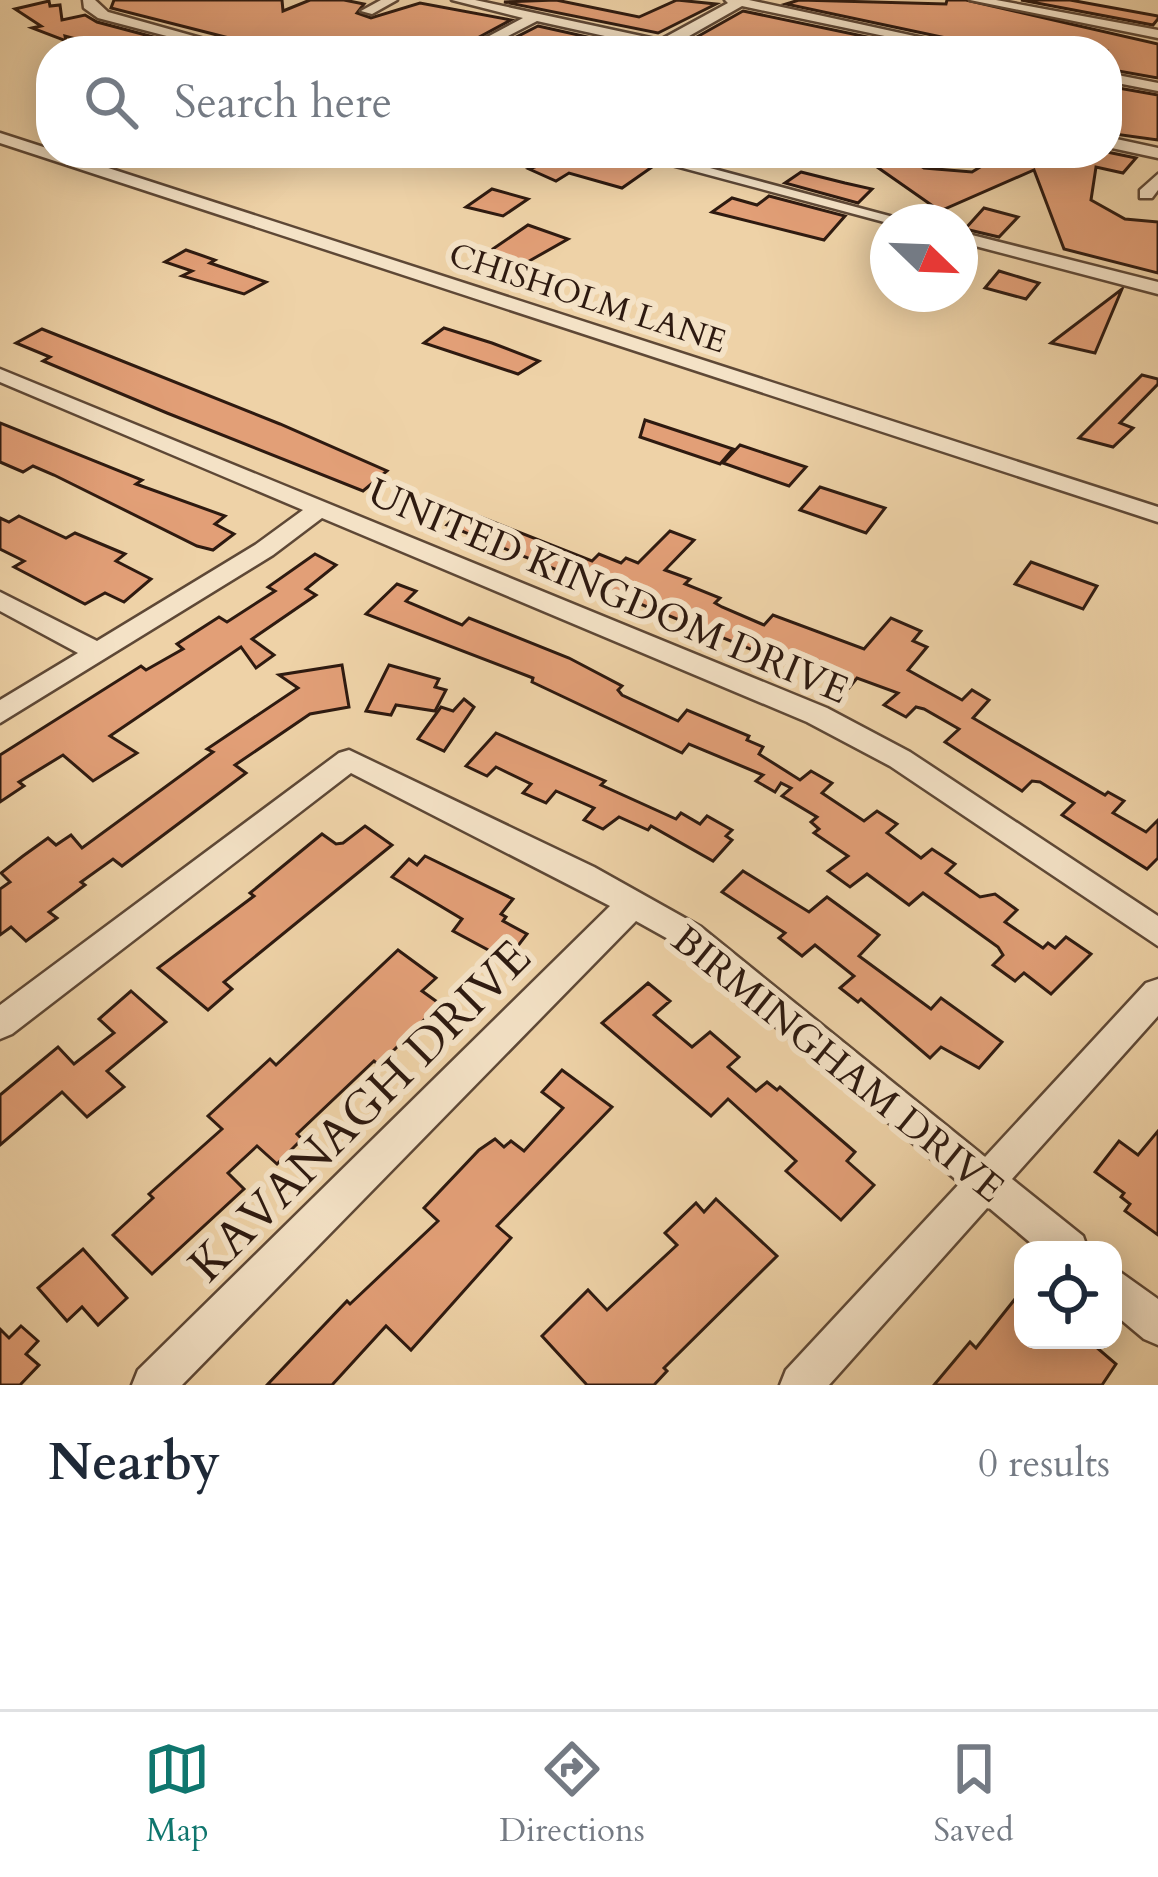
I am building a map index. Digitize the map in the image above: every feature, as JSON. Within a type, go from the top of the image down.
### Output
[{"type":"street","points":[[89,0],[104,15],[184,36]]},
{"type":"street","points":[[368,10],[392,0]]},
{"type":"street","points":[[458,0],[610,36]]},
{"type":"street","points":[[677,36],[737,0],[906,36]]},
{"type":"street","points":[[976,0],[1158,34]]},
{"type":"street","points":[[498,36],[536,17]]},
{"type":"street","points":[[1122,80],[1158,87]]},
{"type":"street","name":"CHISHOLM LANE","points":[[0,138],[36,150]]},
{"type":"street","points":[[1122,145],[1158,153]]},
{"type":"street","name":"CHISHOLM LANE","points":[[92,168],[1158,515]]},
{"type":"street","points":[[693,168],[870,214]]},
{"type":"street","points":[[978,242],[1158,288]]},
{"type":"street","name":"UNITED KINGDOM DRIVE","points":[[0,375],[817,715],[900,759],[1158,933]]},
{"type":"street","points":[[0,713],[264,550],[318,510]]},
{"type":"street","points":[[0,600],[98,652]]},
{"type":"street","name":"BIRMINGHAM DRIVE","points":[[1,1022],[349,760],[634,903],[730,967],[1058,1241]]},
{"type":"street","name":"KAVANAGH DRIVE","points":[[153,1385],[634,903]]},
{"type":"street","points":[[801,1385],[1158,993]]},
{"type":"street","points":[[1122,1294],[1158,1324]]},
{"type":"building","points":[[114,0],[282,0],[283,11],[310,0],[344,0],[364,4],[357,13],[371,18],[420,3],[511,20],[481,36],[221,36],[111,8]]},
{"type":"building","points":[[556,0],[639,17],[677,0],[716,4],[658,33],[504,2]]},
{"type":"building","points":[[799,0],[946,4],[947,0],[966,0],[1158,44],[1158,78],[1122,72],[1122,36],[937,36],[786,4]]},
{"type":"building","points":[[1021,0],[1070,0],[1158,19],[1153,25]]},
{"type":"building","points":[[49,1],[50,6],[60,5],[62,20],[85,15],[150,36],[53,36],[32,28],[41,26],[15,9]]},
{"type":"building","points":[[743,11],[862,36],[699,36]]},
{"type":"building","points":[[538,26],[583,36],[518,36]]},
{"type":"building","points":[[1122,89],[1158,95],[1158,140],[1122,135]]},
{"type":"building","points":[[1122,155],[1136,158],[1123,173],[1100,168],[1122,168]]},
{"type":"building","points":[[651,168],[622,188],[569,173],[556,181],[529,169]]},
{"type":"building","points":[[878,168],[972,172],[979,168],[1096,168],[1091,200],[1125,219],[1158,222],[1158,273],[1064,249],[1034,170],[956,204],[930,204]]},
{"type":"building","points":[[801,172],[872,189],[858,203],[785,183]]},
{"type":"building","points":[[492,189],[528,199],[503,216],[466,207]]},
{"type":"building","points":[[769,196],[845,216],[824,240],[712,212],[732,198],[757,205]]},
{"type":"building","points":[[984,208],[1018,217],[999,237],[978,232],[978,215]]},
{"type":"building","points":[[528,225],[568,239],[524,264],[487,253]]},
{"type":"building","points":[[186,250],[266,282],[244,294],[182,276],[192,271],[165,262]]},
{"type":"building","points":[[999,271],[1039,283],[1026,299],[985,288]]},
{"type":"building","points":[[1122,289],[1095,353],[1051,343]]},
{"type":"building","points":[[444,328],[539,361],[518,374],[424,343]]},
{"type":"building","points":[[42,329],[387,471],[363,491],[167,413],[43,361],[50,357],[16,343]]},
{"type":"building","points":[[1142,375],[1158,379],[1158,384],[1120,423],[1133,428],[1113,447],[1079,438]]},
{"type":"building","points":[[645,420],[733,449],[720,464],[640,437]]},
{"type":"building","points":[[0,423],[142,480],[136,484],[225,516],[215,524],[234,534],[213,550],[197,546],[33,466],[23,472],[0,462]]},
{"type":"building","points":[[740,445],[806,467],[789,486],[723,463]]},
{"type":"building","points":[[820,487],[885,508],[866,533],[800,510]]},
{"type":"building","points":[[463,510],[592,561],[599,554],[621,563],[626,558],[638,563],[670,531],[694,540],[665,570],[720,598],[715,603],[722,607],[764,625],[773,615],[864,649],[891,618],[921,631],[913,641],[927,647],[908,670],[962,700],[972,690],[989,700],[973,718],[1105,795],[1108,792],[1124,801],[1113,813],[1146,832],[1158,820],[1158,858],[1147,869],[1062,815],[1074,803],[1040,782],[1032,781],[1022,791],[945,742],[959,729],[924,709],[916,707],[906,717],[884,705],[898,693],[857,678],[849,688],[828,679],[831,675],[795,662],[792,666],[447,525]]},
{"type":"building","points":[[19,516],[66,538],[75,533],[125,554],[116,561],[151,579],[124,602],[105,593],[85,604],[14,567],[24,561],[0,549],[0,518],[9,522]]},
{"type":"building","points":[[315,554],[336,565],[306,589],[316,595],[252,639],[274,655],[256,668],[241,647],[110,736],[137,753],[93,781],[63,755],[19,782],[24,786],[0,802],[0,755],[141,666],[146,670],[183,649],[177,644],[219,617],[227,622],[275,591],[268,587]]},
{"type":"building","points":[[1031,562],[1097,586],[1083,609],[1015,584]]},
{"type":"building","points":[[397,584],[416,591],[406,601],[410,603],[462,625],[469,618],[569,658],[622,686],[618,690],[622,695],[678,721],[687,710],[749,736],[747,740],[763,747],[759,754],[800,780],[811,771],[832,783],[822,793],[864,821],[877,811],[897,824],[887,833],[921,858],[932,849],[955,864],[946,873],[980,897],[995,894],[1017,910],[1005,922],[1043,948],[1048,943],[1055,948],[1066,937],[1091,954],[1051,994],[1024,973],[1015,981],[993,965],[1003,955],[998,947],[923,893],[909,905],[867,874],[850,887],[828,871],[848,856],[814,833],[819,829],[811,822],[817,817],[782,796],[791,788],[781,783],[775,792],[756,781],[763,775],[689,744],[682,753],[532,682],[533,678],[366,614]]},
{"type":"building","points":[[342,665],[349,707],[310,714],[235,765],[246,773],[122,866],[113,859],[81,882],[85,885],[49,912],[57,918],[26,941],[11,927],[0,935],[0,889],[10,882],[1,873],[48,838],[56,845],[71,835],[82,848],[213,752],[207,749],[298,688],[279,675]]},
{"type":"building","points":[[389,665],[439,679],[435,687],[446,690],[435,711],[396,705],[391,715],[366,711]]},
{"type":"building","points":[[464,699],[474,707],[444,751],[418,739],[441,707],[453,711]]},
{"type":"building","points":[[496,733],[605,781],[601,785],[676,819],[681,813],[700,824],[707,816],[732,830],[726,836],[732,840],[713,861],[651,826],[648,830],[619,817],[603,829],[584,820],[594,808],[556,791],[546,803],[523,793],[531,784],[496,767],[487,776],[466,766]]},
{"type":"building","points":[[365,826],[392,845],[224,982],[232,989],[208,1010],[158,968],[254,896],[250,893],[322,834],[336,844],[343,843]]},
{"type":"building","points":[[425,856],[513,899],[501,914],[506,917],[503,921],[527,934],[507,960],[453,931],[462,919],[392,877],[409,859],[417,865]]},
{"type":"building","points":[[743,871],[809,912],[827,897],[879,935],[859,956],[931,1009],[941,998],[1002,1042],[979,1068],[941,1047],[930,1058],[861,999],[858,1002],[840,988],[854,976],[815,945],[802,956],[779,938],[785,933],[722,892]]},
{"type":"building","points":[[398,950],[436,978],[422,991],[440,1004],[379,1065],[374,1061],[297,1134],[302,1139],[277,1164],[257,1146],[228,1173],[244,1189],[152,1274],[113,1235],[153,1198],[149,1194],[222,1129],[208,1116],[270,1059],[276,1065]]},
{"type":"building","points":[[648,983],[670,1001],[654,1015],[692,1047],[710,1032],[739,1057],[728,1067],[756,1091],[767,1082],[777,1090],[780,1087],[855,1152],[847,1161],[874,1185],[841,1220],[786,1171],[796,1161],[728,1099],[711,1116],[602,1023]]},
{"type":"building","points":[[131,991],[166,1022],[107,1071],[124,1087],[87,1117],[62,1092],[0,1145],[0,1095],[58,1047],[74,1064],[114,1033],[99,1019]]},
{"type":"building","points":[[562,1070],[612,1107],[497,1226],[511,1238],[411,1350],[386,1326],[332,1385],[267,1385],[347,1301],[350,1304],[438,1221],[424,1208],[479,1150],[495,1139],[504,1147],[511,1141],[524,1151],[563,1108],[542,1092]]},
{"type":"building","points":[[1158,1131],[1158,1235],[1125,1211],[1130,1204],[1121,1197],[1124,1193],[1095,1172],[1119,1141],[1138,1155]]},
{"type":"building","points":[[716,1199],[777,1256],[664,1368],[667,1371],[654,1385],[587,1385],[542,1336],[588,1290],[607,1310],[677,1245],[665,1233],[696,1203],[704,1212]]},
{"type":"building","points":[[83,1249],[127,1298],[98,1325],[82,1307],[67,1321],[38,1288]]},
{"type":"building","points":[[1014,1300],[1014,1349],[1098,1349],[1116,1364],[1102,1385],[934,1385],[970,1342],[976,1348]]},
{"type":"building","points":[[21,1326],[38,1341],[26,1354],[39,1365],[20,1385],[0,1385],[0,1329],[9,1338]]}]
